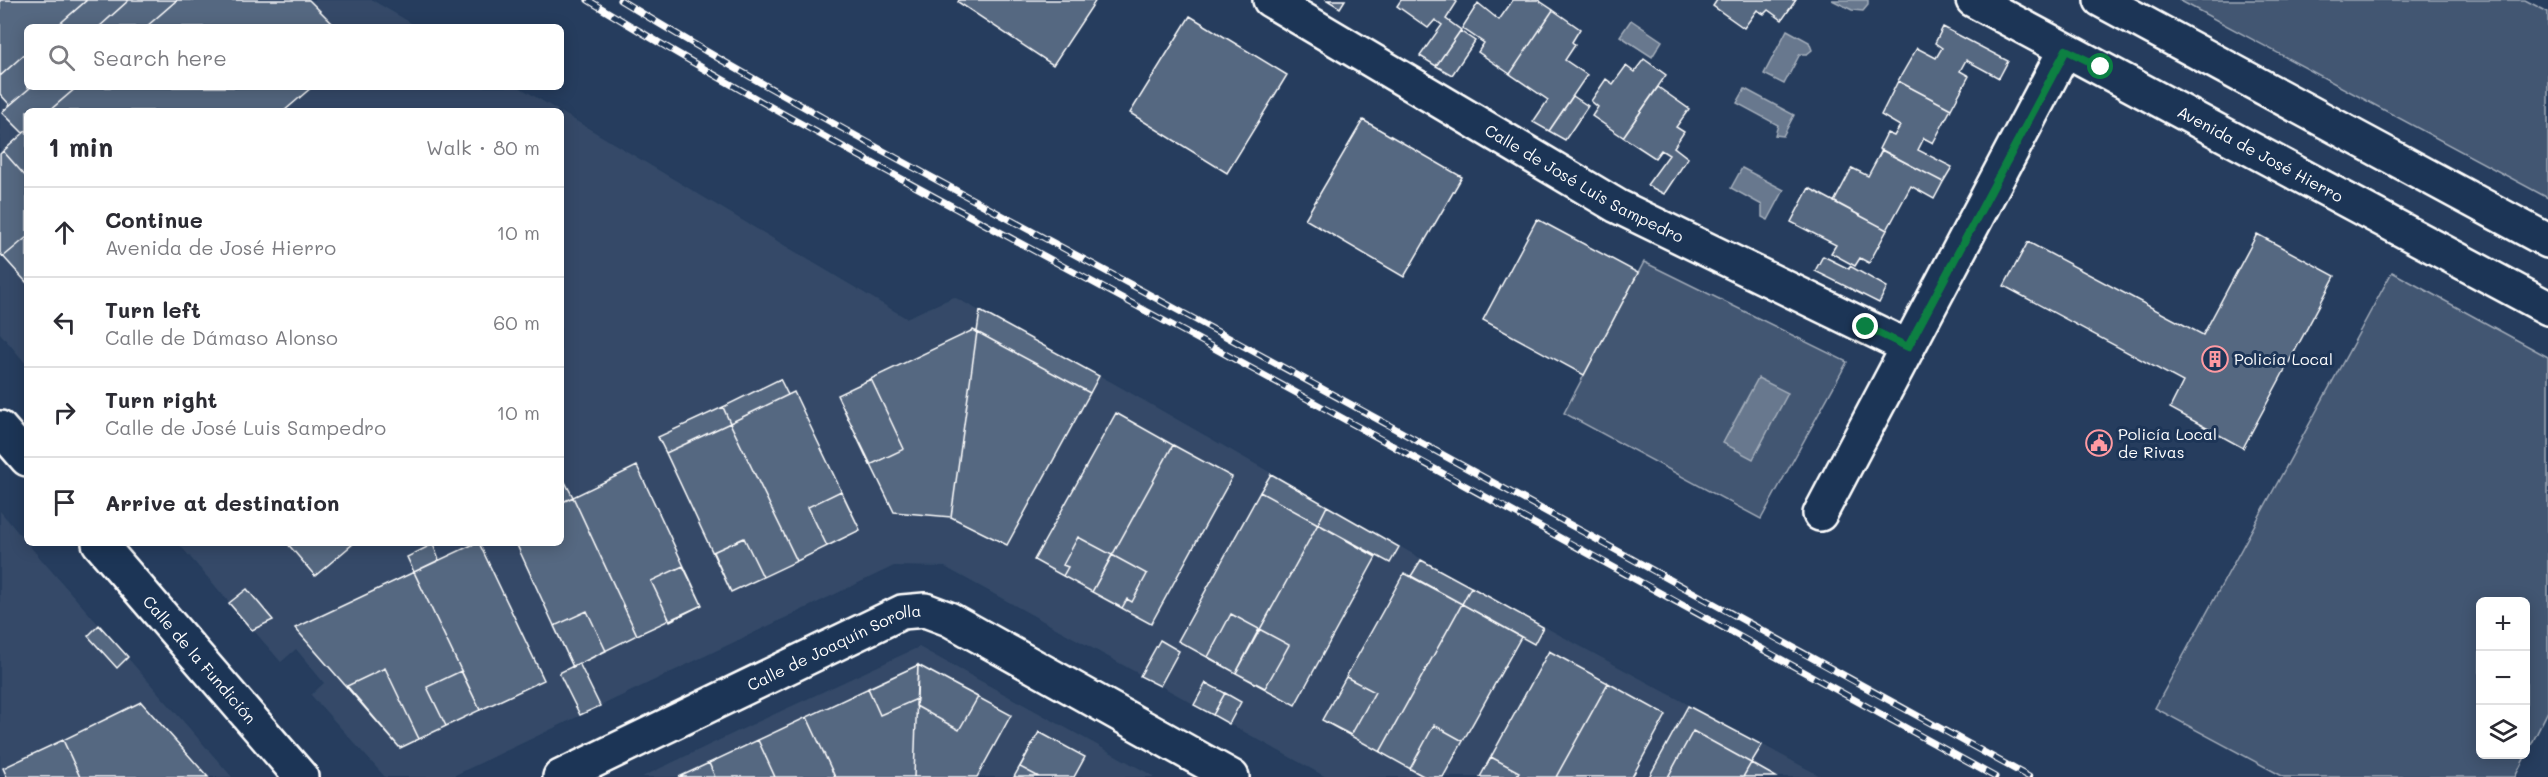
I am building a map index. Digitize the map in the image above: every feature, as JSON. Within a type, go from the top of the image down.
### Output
[{"type":"street","name":"Calle de José Luis Sampedro","points":[[1270,0],[1617,206],[1908,347]]},
{"type":"street","name":"Avenida de José Hierro","points":[[1973,0],[2548,308]]},
{"type":"street","points":[[2101,0],[2548,241]]},
{"type":"street","points":[[1820,514],[2066,50]]},
{"type":"street","points":[[0,428],[24,456]]},
{"type":"street","name":"Calle de la Fundición","points":[[102,546],[301,777]]},
{"type":"street","name":"Calle de Joaquín Sorolla","points":[[560,777],[902,612],[925,610],[949,619],[1232,777]]},
{"type":"shaded area","points":[[0,0],[372,0],[413,24],[24,24],[24,90],[524,90],[554,108],[24,108],[24,361],[0,333]]},
{"type":"shaded area","points":[[1832,0],[1868,0],[1868,5],[1863,11],[1852,10]]},
{"type":"shaded area","points":[[2179,0],[2525,0],[2548,12],[2548,198]]},
{"type":"shaded area","points":[[1631,20],[1662,41],[1652,57],[1620,36]]},
{"type":"shaded area","points":[[1787,30],[1809,42],[1812,50],[1807,54],[1800,54],[1784,84],[1764,74]]},
{"type":"shaded area","points":[[1745,89],[1794,115],[1783,136],[1775,135],[1778,125],[1737,103]]},
{"type":"shaded area","points":[[564,114],[906,318],[954,297],[1113,383],[1471,587],[1822,777],[1326,777],[945,567],[894,566],[451,777],[385,777],[311,695],[324,683],[296,649],[281,662],[181,546],[564,546]]},
{"type":"shaded area","points":[[1742,168],[1784,190],[1768,220],[1762,217],[1762,205],[1731,188]]},
{"type":"shaded area","points":[[1644,262],[1847,362],[1761,519],[1564,413]]},
{"type":"shaded area","points":[[2392,272],[2548,357],[2548,711],[2530,747],[2530,597],[2476,597],[2476,759],[2524,759],[2515,777],[2284,777],[2155,708]]},
{"type":"shaded area","points":[[1758,378],[1788,393],[1753,459],[1723,443]]},
{"type":"shaded area","points":[[0,511],[24,539],[24,546],[30,546],[232,777],[0,777]]},
{"type":"shaded area","points":[[919,647],[1155,777],[642,777],[751,725]]},
{"type":"building","points":[[0,0],[87,0],[59,24],[24,24],[24,55],[0,76]]},
{"type":"building","points":[[87,0],[129,0],[102,24],[59,24]]},
{"type":"building","points":[[129,0],[177,0],[149,24],[102,24]]},
{"type":"building","points":[[177,0],[309,0],[333,24],[149,24]]},
{"type":"building","points":[[959,0],[1096,0],[1053,65],[958,2]]},
{"type":"building","points":[[1327,0],[1345,0],[1340,8]]},
{"type":"building","points":[[1401,0],[1454,0],[1457,2],[1446,19],[1461,30],[1436,66],[1420,56],[1442,25],[1435,20],[1428,28],[1397,6]]},
{"type":"building","points":[[1513,0],[1538,0],[1553,10],[1510,74],[1478,52],[1484,43],[1462,28],[1478,3],[1499,20]]},
{"type":"building","points":[[1717,0],[1796,0],[1782,20],[1768,10],[1764,14],[1757,10],[1744,28],[1713,6]]},
{"type":"building","points":[[1553,10],[1580,29],[1572,42],[1575,45],[1565,60],[1587,75],[1549,131],[1533,122],[1548,100],[1510,74]]},
{"type":"building","points":[[1190,16],[1287,75],[1227,173],[1130,113]]},
{"type":"building","points":[[1943,27],[2008,61],[1999,78],[1966,60],[1960,71],[1969,76],[1951,109],[1898,81],[1917,48],[1936,58],[1942,48],[1935,43]]},
{"type":"building","points":[[1460,31],[1475,41],[1452,75],[1436,66]]},
{"type":"building","points":[[24,55],[24,90],[28,90],[10,105],[0,94],[0,76]]},
{"type":"building","points":[[1644,59],[1666,75],[1623,137],[1592,116],[1598,107],[1591,101],[1606,79],[1613,84],[1626,66],[1634,72]]},
{"type":"building","points":[[1898,81],[1951,109],[1933,143],[1924,138],[1918,150],[1952,167],[1943,182],[1879,149],[1887,133],[1894,136],[1900,126],[1881,115]]},
{"type":"building","points":[[1658,87],[1689,109],[1676,127],[1684,132],[1674,147],[1688,158],[1664,194],[1647,185],[1669,155],[1661,150],[1655,158],[1623,137]]},
{"type":"building","points":[[28,90],[74,90],[52,108],[24,108],[23,133],[2,112]]},
{"type":"building","points":[[74,90],[308,90],[288,108],[52,108]]},
{"type":"building","points":[[1573,96],[1588,106],[1565,140],[1549,131]]},
{"type":"building","points":[[1363,120],[1462,177],[1404,277],[1305,219]]},
{"type":"building","points":[[24,133],[24,280],[0,253],[0,154]]},
{"type":"building","points":[[1882,150],[1943,182],[1934,199],[1911,186],[1887,230],[1834,202],[1852,168],[1868,176]]},
{"type":"building","points":[[3,151],[24,175],[24,240],[3,257],[0,253],[0,154]]},
{"type":"building","points":[[1809,188],[1887,230],[1869,263],[1860,258],[1855,266],[1831,253],[1836,245],[1791,222]]},
{"type":"building","points":[[1537,219],[1638,273],[1584,375],[1483,320]]},
{"type":"building","name":"Policía Local","points":[[2257,234],[2335,276],[2243,448],[2170,408],[2183,382],[2004,286],[2028,242],[2203,335]]},
{"type":"building","points":[[1823,256],[1849,269],[1850,266],[1887,287],[1879,303],[1815,271]]},
{"type":"building","points":[[980,311],[1099,376],[1090,393],[977,332]]},
{"type":"building","points":[[973,330],[977,332],[951,517],[894,512],[837,395]]},
{"type":"building","points":[[977,332],[1090,393],[1007,545],[951,517]]},
{"type":"building","points":[[780,379],[788,395],[730,423],[723,407]]},
{"type":"building","points":[[871,379],[904,449],[870,465],[837,395]]},
{"type":"building","points":[[794,392],[860,530],[797,561],[730,423]]},
{"type":"building","points":[[723,407],[730,423],[666,453],[658,437]]},
{"type":"building","points":[[1116,413],[1173,445],[1092,592],[1034,560]]},
{"type":"building","points":[[730,423],[797,561],[731,592],[666,453]]},
{"type":"building","points":[[1173,445],[1232,477],[1151,624],[1092,592]]},
{"type":"building","points":[[637,466],[702,605],[637,635],[573,497]]},
{"type":"building","points":[[1271,474],[1327,506],[1318,524],[1260,492]]},
{"type":"building","points":[[564,482],[573,497],[564,502]]},
{"type":"building","points":[[841,491],[860,530],[827,546],[808,507]]},
{"type":"building","points":[[1260,492],[1318,524],[1236,673],[1178,641]]},
{"type":"building","points":[[573,497],[637,635],[573,667],[517,546],[564,546],[564,502]]},
{"type":"building","points":[[1327,506],[1399,547],[1390,563],[1318,524]]},
{"type":"building","points":[[1318,524],[1376,557],[1295,705],[1236,673]]},
{"type":"building","points":[[1078,537],[1112,555],[1092,592],[1063,576],[1068,567],[1063,565]]},
{"type":"building","points":[[744,538],[763,577],[731,592],[713,552]]},
{"type":"building","points":[[290,546],[350,546],[315,576]]},
{"type":"building","points":[[429,546],[434,546],[439,560],[414,572],[407,557]]},
{"type":"building","points":[[470,546],[480,546],[544,680],[480,710],[414,572]]},
{"type":"building","points":[[1112,555],[1147,574],[1132,602],[1127,599],[1122,608],[1092,592]]},
{"type":"building","points":[[1421,560],[1471,587],[1462,604],[1411,576]]},
{"type":"building","points":[[683,566],[702,605],[670,621],[651,581]]},
{"type":"building","points":[[414,572],[480,710],[400,748],[295,628]]},
{"type":"building","points":[[1404,573],[1462,604],[1380,752],[1322,720]]},
{"type":"building","points":[[1471,587],[1543,627],[1534,644],[1462,604]]},
{"type":"building","points":[[247,589],[273,620],[252,630],[229,603]]},
{"type":"building","points":[[1462,604],[1521,637],[1443,777],[1425,777],[1380,752]]},
{"type":"building","points":[[587,611],[606,651],[573,667],[554,626]]},
{"type":"building","points":[[1231,614],[1259,629],[1236,673],[1208,657]]},
{"type":"building","points":[[99,625],[128,657],[117,668],[88,636]]},
{"type":"building","points":[[1259,629],[1289,645],[1265,688],[1236,673]]},
{"type":"building","points":[[1160,640],[1179,651],[1160,686],[1140,676]]},
{"type":"building","points":[[1549,651],[1608,683],[1556,777],[1480,777]]},
{"type":"building","points":[[579,663],[600,706],[580,715],[559,673]]},
{"type":"building","points":[[918,665],[914,777],[835,777],[807,717]]},
{"type":"building","points":[[918,665],[917,699],[880,715],[868,688]]},
{"type":"building","points":[[918,665],[1011,715],[977,777],[914,777]]},
{"type":"building","points":[[918,665],[978,697],[959,730],[916,706]]},
{"type":"building","points":[[385,668],[419,739],[400,748],[347,686]]},
{"type":"building","points":[[461,671],[480,710],[446,726],[427,687]]},
{"type":"building","points":[[1346,677],[1375,692],[1351,735],[1322,720]]},
{"type":"building","points":[[1206,683],[1225,693],[1213,715],[1194,705]]},
{"type":"building","points":[[1608,683],[1666,715],[1632,777],[1556,777]]},
{"type":"building","points":[[1225,693],[1241,702],[1229,724],[1213,715]]},
{"type":"building","points":[[141,702],[208,777],[80,777],[63,740]]},
{"type":"building","points":[[1688,706],[1762,745],[1751,763],[1693,731],[1668,777],[1649,777]]},
{"type":"building","points":[[807,717],[835,777],[775,777],[758,740]]},
{"type":"building","points":[[1434,725],[1463,741],[1443,777],[1425,777],[1410,769]]},
{"type":"building","points":[[1693,731],[1751,763],[1743,777],[1668,777]]},
{"type":"building","points":[[1039,732],[1085,757],[1074,777],[1014,777]]},
{"type":"building","points":[[1039,732],[1085,757],[1074,777],[1039,777],[1020,767]]},
{"type":"building","points":[[63,740],[80,777],[7,777],[3,768]]},
{"type":"building","points":[[758,740],[775,777],[715,777],[709,763]]},
{"type":"building","points":[[1491,757],[1519,772],[1516,777],[1480,777]]},
{"type":"building","points":[[709,763],[715,777],[679,777]]},
{"type":"building","points":[[1751,763],[1776,777],[1743,777]]},
{"type":"railway","points":[[588,0],[808,128],[1995,777]]},
{"type":"railway","points":[[620,0],[759,82],[2029,777]]},
{"type":"place","name":"Policía Local","points":[[2215,359]]},
{"type":"place","name":"Policía Local de Rivas","points":[[2099,443]]},
{"type":"route","points":[[1866,327],[1908,347],[2066,50],[2101,67]]}]
